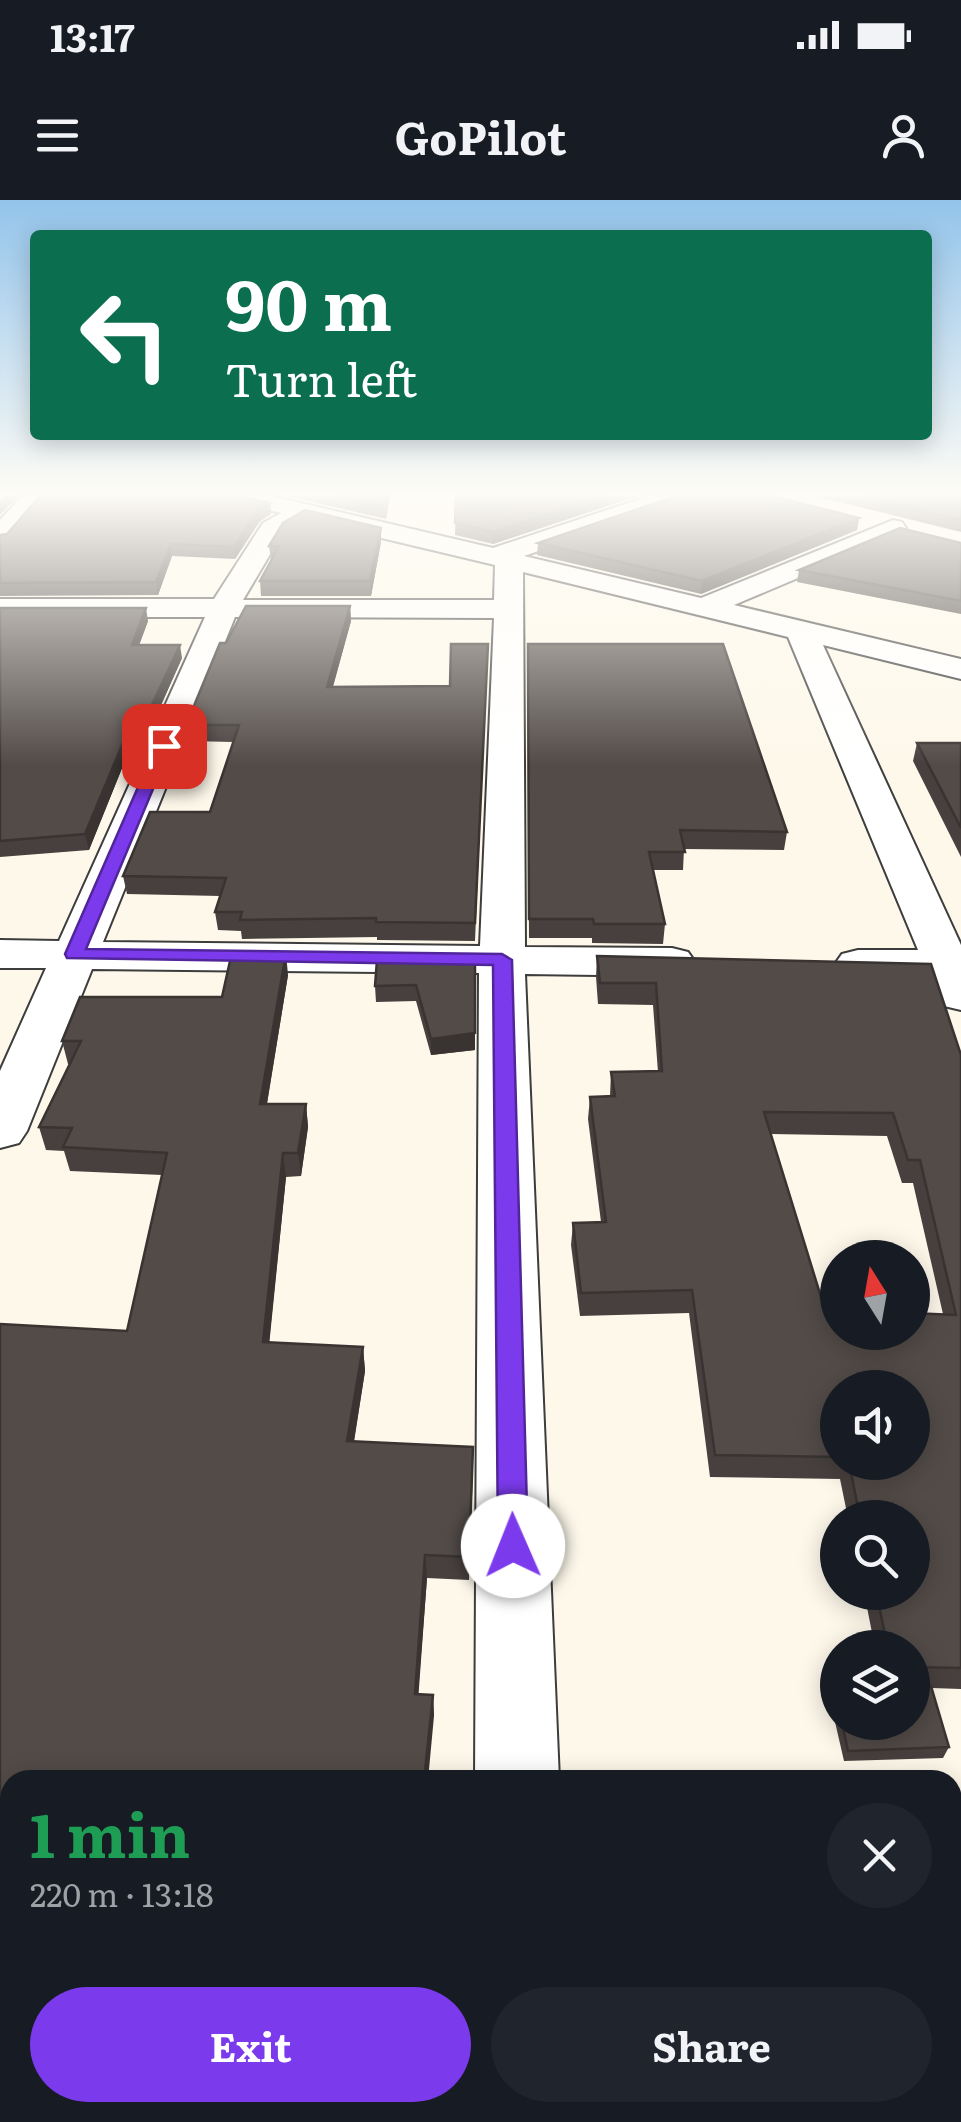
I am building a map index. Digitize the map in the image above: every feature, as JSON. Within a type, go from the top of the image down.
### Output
[{"type":"street","points":[[0,1131],[224,607],[237,586]]},
{"type":"street","points":[[0,608],[224,607],[415,586]]},
{"type":"street","points":[[502,586],[509,740],[502,960],[517,1770]]},
{"type":"street","points":[[562,586],[700,608],[961,669]]},
{"type":"street","points":[[700,608],[758,586]]},
{"type":"street","points":[[802,633],[956,975],[812,963]]},
{"type":"street","points":[[0,954],[715,962]]},
{"type":"building","points":[[881,586],[961,586],[961,601]]},
{"type":"building","points":[[246,606],[350,606],[327,687],[450,686],[451,644],[488,644],[475,923],[376,922],[376,918],[240,920],[242,912],[215,912],[226,878],[123,876],[150,812],[210,812],[239,725],[186,725],[220,643],[226,643]]},
{"type":"building","points":[[0,608],[146,608],[132,645],[180,645],[142,726],[130,726],[85,834],[0,841]]},
{"type":"building","points":[[528,644],[723,644],[787,832],[680,830],[685,852],[649,852],[665,924],[529,919]]},
{"type":"building","points":[[917,743],[961,743],[961,828]]},
{"type":"building","points":[[232,952],[286,953],[260,1104],[306,1104],[298,1153],[283,1153],[263,1342],[363,1347],[347,1441],[473,1447],[469,1557],[425,1555],[415,1694],[433,1695],[425,1770],[0,1770],[0,1324],[127,1331],[167,1153],[63,1147],[72,1128],[39,1127],[81,1041],[62,1041],[80,997],[222,997]]},
{"type":"building","points":[[597,956],[931,964],[961,1055],[961,1668],[930,1667],[930,1630],[884,1630],[880,1610],[930,1610],[930,1500],[856,1500],[853,1480],[930,1480],[930,1370],[820,1370],[820,1457],[715,1455],[692,1290],[581,1293],[573,1223],[606,1222],[590,1097],[615,1096],[611,1072],[662,1071],[656,983],[600,983]],"holes":[[[764,1112],[893,1113],[908,1160],[920,1160],[956,1315],[930,1314],[930,1350],[820,1350],[820,1294]]]},
{"type":"building","points":[[377,960],[475,961],[475,1033],[431,1039],[416,985],[375,986]]},
{"type":"building","points":[[930,1686],[949,1747],[848,1751],[846,1740],[930,1740]]},
{"type":"route","points":[[164,746],[74,954],[502,960],[513,1546]]}]
